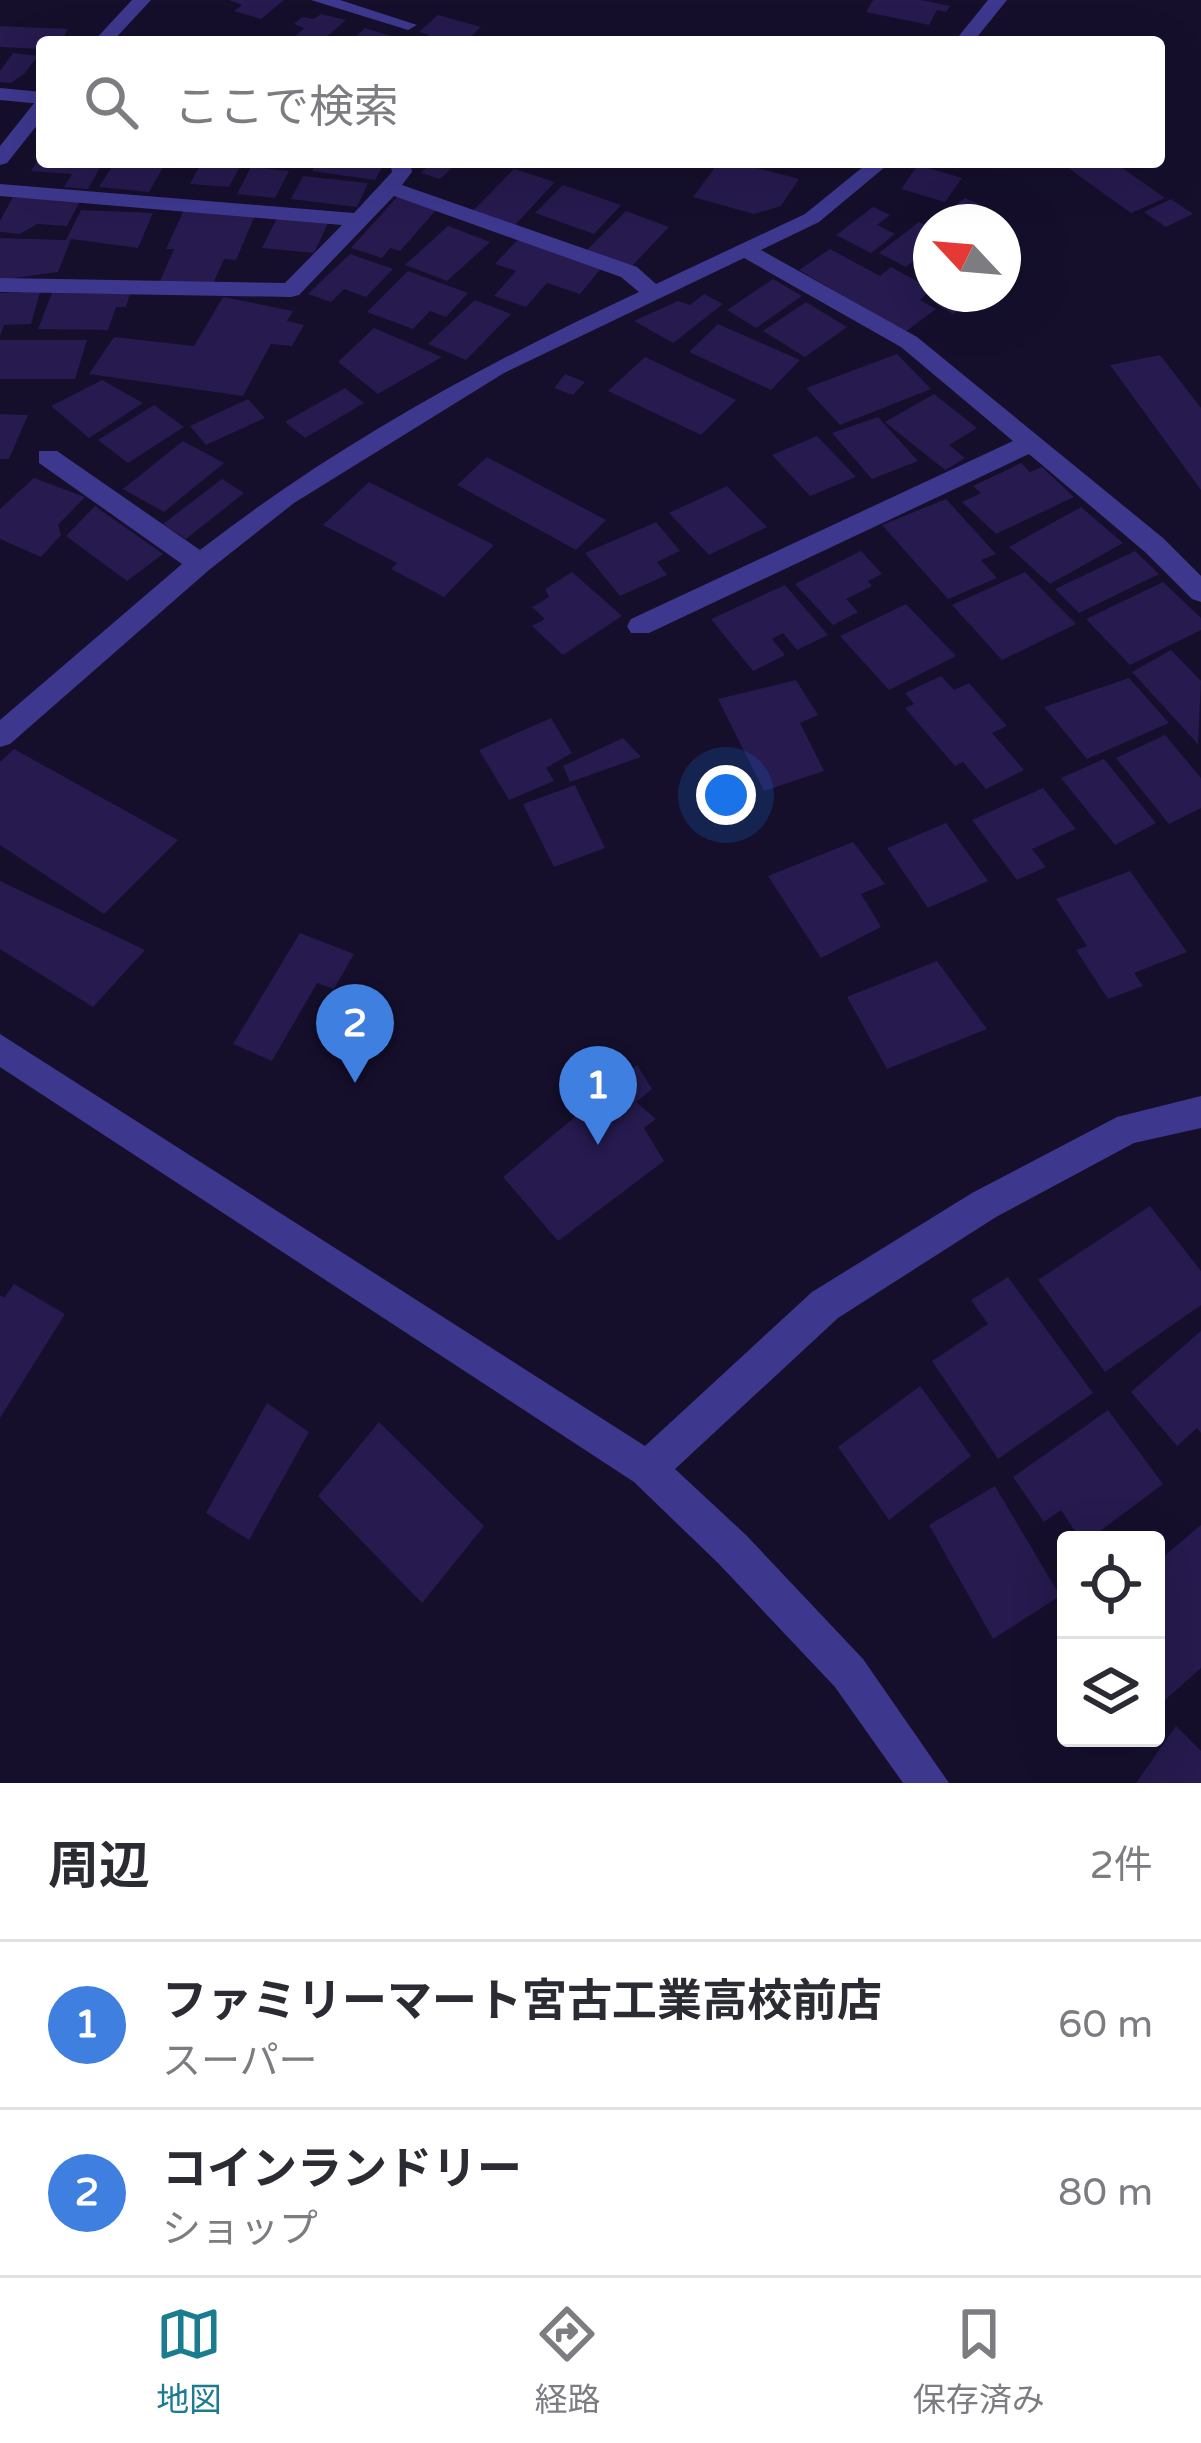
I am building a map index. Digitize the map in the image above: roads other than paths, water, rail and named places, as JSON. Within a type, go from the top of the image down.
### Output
[{"type":"street","points":[[108,36],[142,0]]},
{"type":"street","points":[[320,0],[408,25]]},
{"type":"street","points":[[968,36],[998,0]]},
{"type":"street","points":[[0,94],[36,101]]},
{"type":"street","points":[[0,159],[36,110]]},
{"type":"street","points":[[0,286],[291,290],[390,188],[401,168]]},
{"type":"street","points":[[0,736],[200,562],[285,497],[427,408],[651,291],[833,206],[874,168]]},
{"type":"street","points":[[390,188],[629,272],[651,291]]},
{"type":"street","points":[[0,190],[359,220]]},
{"type":"street","points":[[745,250],[909,342],[1154,545],[1201,592]]},
{"type":"street","points":[[640,626],[1031,443]]},
{"type":"street","points":[[48,457],[200,562]]},
{"type":"street","points":[[0,1048],[647,1469],[732,1549],[849,1673],[928,1783]]},
{"type":"street","points":[[647,1469],[825,1305],[984,1205],[1130,1128],[1201,1112]]},
{"type":"place","name":"コインランドリー","points":[[355,1083]]},
{"type":"place","name":"ファミリーマート宮古工業高校前店","points":[[598,1145]]}]
